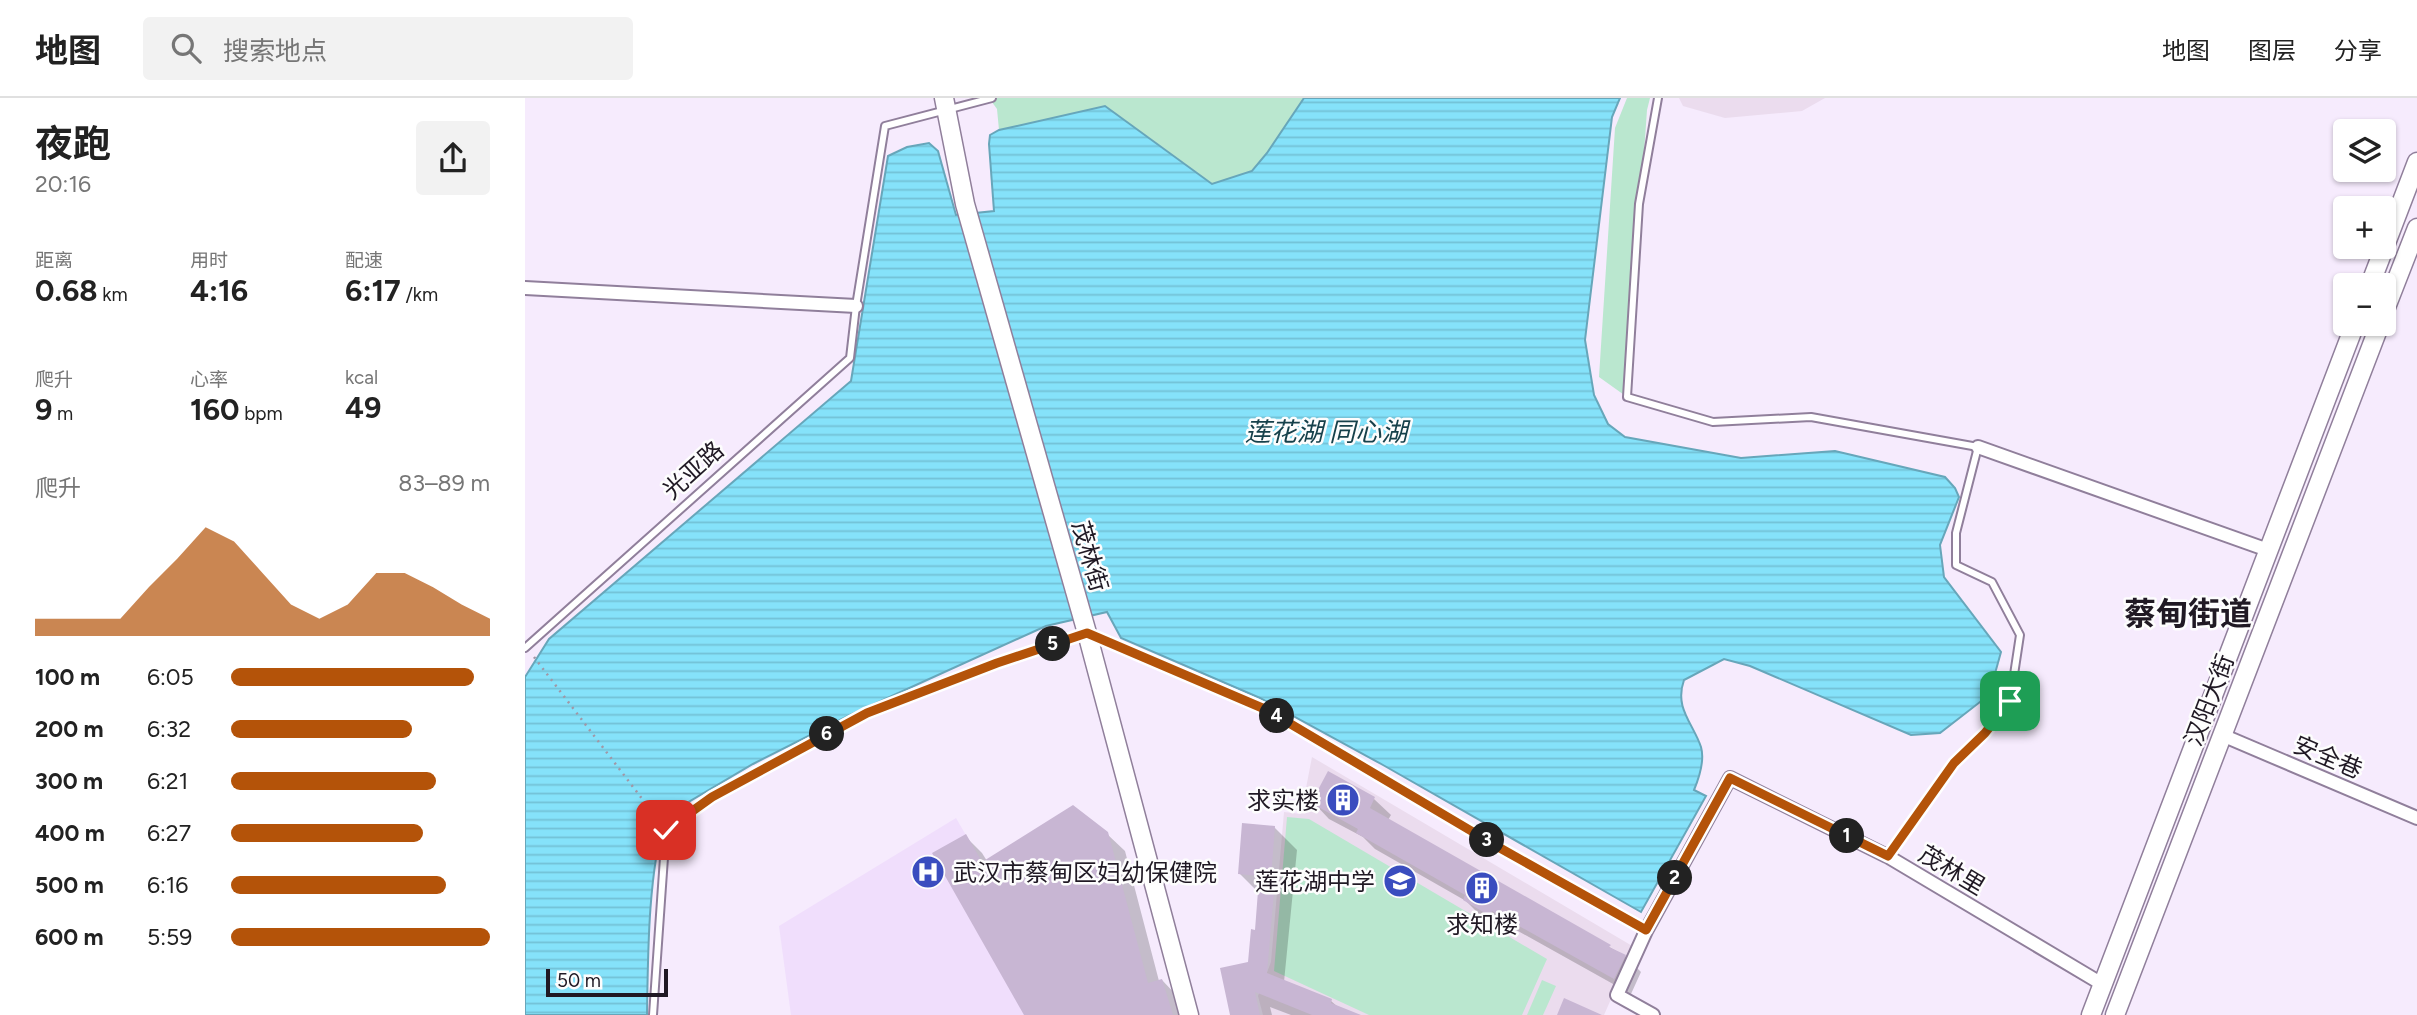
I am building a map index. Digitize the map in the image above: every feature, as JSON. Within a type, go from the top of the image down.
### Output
[{"type":"street","name":"茂林街","points":[[946,102],[965,204],[1087,633],[1189,1015]]},
{"type":"street","points":[[2374,273],[2417,162]]},
{"type":"street","points":[[2396,282],[2417,228]]},
{"type":"street","points":[[525,288],[856,306]]},
{"type":"street","name":"汉阳大街","points":[[2091,1015],[2350,336]]},
{"type":"street","name":"汉阳大街","points":[[2115,1015],[2375,336]]},
{"type":"street","points":[[1978,447],[2268,550]]},
{"type":"street","name":"安全巷","points":[[2222,735],[2417,818]]},
{"type":"street","name":"茂林里","points":[[1653,1015],[1617,995],[1646,930],[1730,778],[1888,856],[2102,984]]},
{"type":"lane","points":[[946,102],[992,98]]},
{"type":"lane","points":[[1658,98],[1639,204],[1627,397],[1713,422],[1811,417],[1978,447],[1957,533],[1956,565],[1993,582],[2019,635],[2010,701],[1985,733],[1954,763],[1888,856]]},
{"type":"lane","name":"光亚路","points":[[525,647],[850,358],[885,126],[946,102]]},
{"type":"lane","points":[[653,1015],[666,830],[712,797],[867,713],[997,663],[1087,633],[1267,710],[1500,848],[1646,930]]},
{"type":"path","points":[[525,647],[666,830]]},
{"type":"shaded area","points":[[1679,98],[1825,98],[1802,111],[1725,118],[1683,106]]},
{"type":"shaded area","name":"莲花湖中学","points":[[1312,757],[1634,947],[1604,1015],[1263,1015],[1258,996],[1271,962],[1284,812],[1301,814]]},
{"type":"shaded area","name":"武汉市蔡甸区妇幼保健院","points":[[956,818],[1070,1015],[791,1015],[779,926]]},
{"type":"green space","points":[[989,98],[1304,98],[1252,171],[1212,184],[1105,106],[999,130],[997,109]]},
{"type":"green space","points":[[1627,98],[1650,98],[1627,397],[1599,377],[1615,128]]},
{"type":"green space","points":[[1287,817],[1309,819],[1547,959],[1522,1015],[1369,1015],[1274,971]]},
{"type":"green space","points":[[1542,980],[1556,986],[1543,1015],[1527,1015]]},
{"type":"water","name":"莲花湖 同心湖","points":[[1304,98],[1620,98],[1612,117],[1585,340],[1594,395],[1608,424],[1625,437],[1741,458],[1835,451],[1945,477],[1959,497],[1940,545],[1944,577],[2001,652],[1989,695],[1940,733],[1911,735],[1750,666],[1724,659],[1684,680],[1681,699],[1683,707],[1702,752],[1701,769],[1694,790],[1706,796],[1641,912],[1260,698],[1121,638],[1107,612],[1046,626],[850,715],[753,764],[665,816],[652,889],[647,1015],[525,1015],[525,677],[549,639],[851,381],[888,156],[907,147],[929,143],[938,151],[956,215],[994,211],[990,135],[999,130],[1105,106],[1212,184],[1252,171]]},
{"type":"building","points":[[1328,771],[1375,797],[1370,808],[1626,955],[1614,979],[1492,911],[1490,916],[1463,900],[1465,895],[1356,833],[1358,829],[1311,803]]},
{"type":"building","points":[[1073,805],[1108,832],[1148,983],[1162,979],[1173,1015],[1024,1015],[932,853],[966,834],[982,862]]},
{"type":"building","points":[[1242,823],[1275,826],[1271,877],[1238,874]]},
{"type":"building","points":[[1259,878],[1275,880],[1267,973],[1332,999],[1331,1003],[1361,1015],[1312,1015],[1255,992],[1260,1015],[1230,1015],[1220,968],[1248,962],[1251,929],[1255,930]]},
{"type":"building","points":[[1564,998],[1602,1015],[1557,1015]]},
{"type":"place","name":"求实楼","points":[[1343,800]]},
{"type":"place","name":"武汉市蔡甸区妇幼保健院","points":[[928,872]]},
{"type":"place","name":"莲花湖中学","points":[[1400,881]]},
{"type":"place","name":"求知楼","points":[[1482,888]]},
{"type":"district","name":"蔡甸街道","points":[[2188,614]]},
{"type":"route","points":[[666,830],[712,797],[867,713],[997,663],[1087,633],[1267,710],[1500,848],[1646,930],[1730,778],[1888,856],[1954,763],[1985,733],[2010,701]]}]
